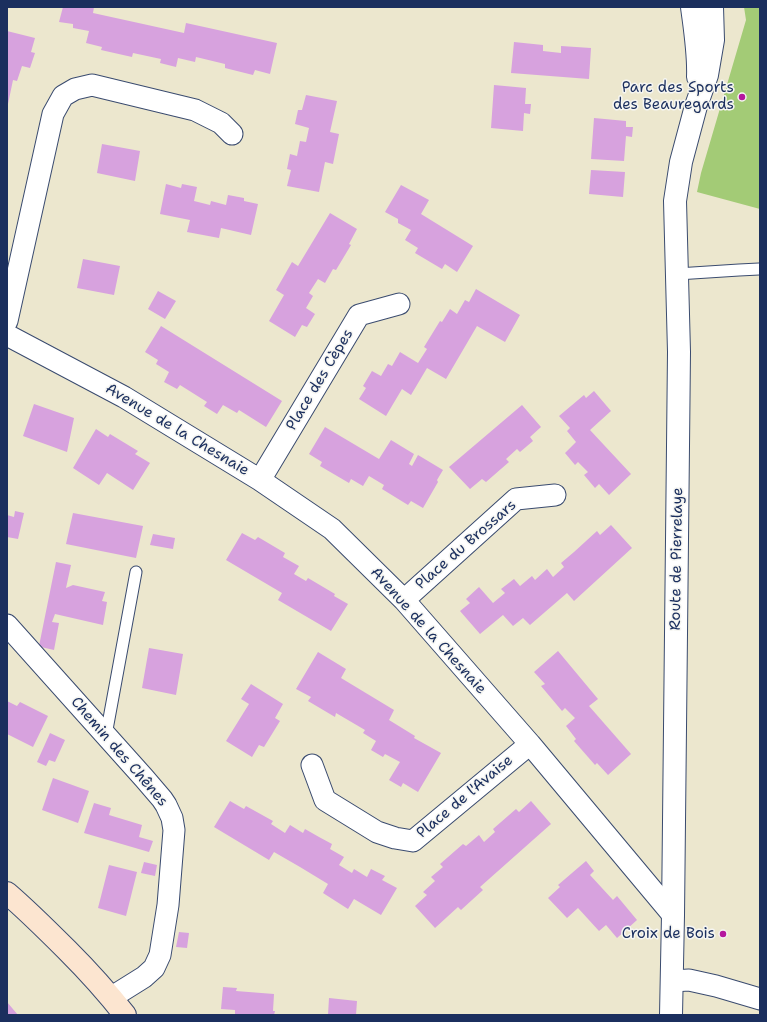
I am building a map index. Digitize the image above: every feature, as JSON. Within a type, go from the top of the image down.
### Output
[{"type":"main road","points":[[7,893],[80,963],[112,997],[125,1015]]},
{"type":"street","name":"Route de Pierrelaye","points":[[692,7],[698,70],[696,106]]},
{"type":"street","name":"Route de Pierrelaye","points":[[671,1015],[679,352],[675,201],[681,162],[696,106],[707,75],[713,40],[712,7]]},
{"type":"street","points":[[7,321],[53,114],[63,96],[75,89],[92,85],[195,110],[221,123],[232,134]]},
{"type":"street","name":"Place des Cèpes","points":[[260,480],[360,315],[399,304]]},
{"type":"street","name":"Avenue de la Chesnaie","points":[[7,335],[124,397],[260,480],[332,529],[404,600],[530,744],[673,915]]},
{"type":"street","name":"Place du Brossars","points":[[404,600],[516,499],[554,495]]},
{"type":"street","name":"Chemin des Chênes","points":[[7,625],[144,778],[166,805],[172,818],[174,830],[168,905],[160,955],[154,968],[144,977],[112,997]]},
{"type":"street","name":"Place de l'Avaise","points":[[312,765],[325,800],[377,832],[395,838],[413,841],[530,744]]},
{"type":"street","points":[[672,981],[689,980],[760,999]]},
{"type":"lane","points":[[678,274],[759,270]]},
{"type":"lane","points":[[106,736],[136,572]]},
{"type":"green space","name":"Parc des Sports des Beauregards","points":[[744,7],[760,7],[760,209],[697,192],[701,173],[746,20]]},
{"type":"building","points":[[63,7],[94,7],[93,13],[184,33],[186,23],[277,43],[270,74],[255,70],[253,75],[225,68],[225,64],[196,57],[195,62],[178,58],[176,67],[160,63],[161,59],[133,53],[132,57],[101,50],[102,47],[86,43],[89,31],[73,28],[73,24],[59,22]]},
{"type":"building","points":[[7,31],[35,38],[31,52],[35,53],[30,68],[22,66],[17,81],[13,80],[8,104]]},
{"type":"building","points":[[514,42],[543,45],[543,51],[561,53],[561,46],[591,48],[589,79],[511,73]]},
{"type":"building","points":[[494,85],[526,88],[525,104],[531,104],[530,114],[524,113],[523,131],[491,128]]},
{"type":"building","points":[[306,95],[337,101],[330,132],[339,134],[333,164],[325,162],[319,192],[287,186],[291,170],[287,169],[290,154],[297,156],[300,141],[306,142],[309,128],[295,124],[298,110],[302,110]]},
{"type":"building","points":[[594,118],[626,121],[626,127],[633,127],[632,137],[626,136],[624,161],[591,159]]},
{"type":"building","points":[[102,144],[140,151],[135,181],[97,173]]},
{"type":"building","points":[[591,170],[625,172],[623,197],[589,194]]},
{"type":"building","points":[[166,184],[181,188],[182,184],[197,187],[194,201],[210,205],[211,201],[226,205],[228,195],[244,198],[244,201],[258,204],[251,235],[221,228],[219,238],[187,232],[190,220],[160,214]]},
{"type":"building","points":[[401,185],[429,200],[421,214],[473,246],[457,272],[445,264],[442,269],[415,253],[418,248],[405,240],[411,230],[398,223],[398,219],[385,212]]},
{"type":"building","points":[[330,213],[357,229],[349,244],[351,245],[336,270],[333,269],[325,283],[318,279],[309,293],[313,296],[306,308],[315,314],[307,327],[302,325],[295,337],[269,321],[284,295],[276,290],[292,262],[298,266]]},
{"type":"building","points":[[83,259],[120,266],[114,295],[77,288]]},
{"type":"building","points":[[476,289],[520,315],[505,342],[477,326],[446,379],[427,368],[411,395],[402,389],[386,416],[359,399],[366,388],[363,386],[372,371],[381,376],[388,364],[392,366],[400,352],[418,363],[427,349],[424,347],[440,321],[442,322],[450,309],[457,314],[465,300],[469,302]]},
{"type":"building","points":[[158,291],[176,301],[165,319],[148,309]]},
{"type":"building","points":[[161,326],[282,401],[266,427],[239,410],[237,413],[223,405],[217,414],[204,406],[207,402],[180,385],[177,389],[164,382],[169,372],[156,364],[158,360],[145,352]]},
{"type":"building","points":[[594,391],[611,411],[590,430],[631,474],[609,495],[599,484],[595,488],[584,475],[588,472],[578,462],[575,465],[565,453],[576,442],[567,431],[570,428],[559,416],[584,395],[586,398]]},
{"type":"building","points":[[34,404],[74,418],[67,452],[23,436]]},
{"type":"building","points":[[522,405],[541,427],[530,437],[533,441],[520,452],[517,449],[506,459],[509,462],[486,482],[482,479],[470,489],[449,467]]},
{"type":"building","points":[[325,427],[379,459],[391,440],[414,454],[409,464],[412,466],[418,455],[443,470],[423,508],[411,501],[408,505],[382,489],[384,485],[369,476],[363,486],[351,479],[349,483],[320,466],[322,462],[309,454]]},
{"type":"building","points":[[96,429],[108,437],[110,434],[138,451],[135,454],[150,463],[133,490],[107,473],[99,485],[73,468]]},
{"type":"building","points":[[15,511],[24,513],[18,539],[7,537],[7,515],[14,517]]},
{"type":"building","points":[[73,513],[143,526],[136,558],[66,544]]},
{"type":"building","points":[[611,525],[632,548],[574,601],[567,593],[530,625],[523,618],[513,626],[503,615],[480,634],[460,611],[470,603],[466,599],[479,587],[493,603],[505,593],[501,589],[514,579],[520,586],[532,576],[535,580],[547,569],[553,577],[564,567],[561,563],[597,531],[600,535]]},
{"type":"building","points":[[242,533],[255,540],[258,537],[285,553],[283,557],[299,566],[294,574],[306,581],[308,578],[335,594],[334,596],[348,604],[331,631],[278,600],[282,593],[226,560]]},
{"type":"building","points":[[153,534],[175,538],[173,549],[150,545]]},
{"type":"building","points":[[56,562],[71,565],[66,588],[73,585],[105,592],[102,601],[107,602],[103,625],[55,614],[52,622],[59,623],[54,650],[39,646]]},
{"type":"building","points":[[149,648],[183,654],[176,695],[142,688]]},
{"type":"building","points":[[558,651],[598,699],[589,706],[631,754],[608,775],[597,763],[595,765],[574,741],[576,739],[566,726],[575,718],[565,708],[562,711],[541,686],[545,684],[534,672]]},
{"type":"building","points":[[318,652],[346,669],[341,678],[394,710],[389,720],[415,736],[414,738],[441,753],[418,792],[403,783],[401,787],[389,780],[400,762],[385,754],[383,757],[371,750],[376,741],[363,733],[365,730],[336,713],[335,717],[308,701],[311,697],[296,689]]},
{"type":"building","points":[[251,684],[283,704],[275,718],[280,721],[264,747],[259,745],[252,757],[226,741],[249,704],[241,699]]},
{"type":"building","points":[[7,701],[17,706],[20,702],[48,716],[33,747],[7,734]]},
{"type":"building","points":[[50,733],[65,740],[55,762],[49,760],[46,766],[37,762]]},
{"type":"building","points":[[53,778],[89,791],[78,823],[42,810]]},
{"type":"building","points":[[230,801],[244,809],[246,806],[273,821],[271,824],[285,833],[290,825],[303,833],[305,829],[332,844],[330,849],[344,857],[339,865],[352,873],[354,869],[367,877],[371,869],[385,876],[382,880],[397,888],[381,915],[354,899],[348,909],[323,893],[328,884],[274,852],[269,860],[214,827]]},
{"type":"building","points":[[531,801],[551,824],[480,887],[483,890],[461,910],[458,907],[435,928],[415,906],[427,895],[423,892],[435,881],[431,877],[443,867],[440,864],[463,844],[466,846],[479,835],[484,842],[495,832],[493,829],[516,809],[519,812]]},
{"type":"building","points":[[94,803],[111,808],[109,815],[142,825],[139,837],[153,841],[149,852],[84,833]]},
{"type":"building","points":[[586,861],[594,871],[590,875],[613,900],[617,896],[637,920],[617,938],[606,925],[599,931],[578,908],[567,918],[548,898],[560,887],[558,885]]},
{"type":"building","points":[[144,862],[157,865],[155,876],[141,873]]},
{"type":"building","points":[[109,865],[137,872],[126,916],[98,908]]},
{"type":"building","points":[[179,932],[189,933],[187,948],[176,947]]},
{"type":"building","points":[[223,987],[237,988],[236,991],[274,994],[274,1015],[235,1015],[235,1010],[221,1009]]},
{"type":"building","points":[[329,998],[357,1001],[356,1015],[328,1015]]},
{"type":"building","points":[[7,1002],[18,1015],[7,1015]]},
{"type":"place","name":"Parc des Sports des Beauregards","points":[[742,97]]},
{"type":"place","name":"Croix de Bois","points":[[723,934]]}]
